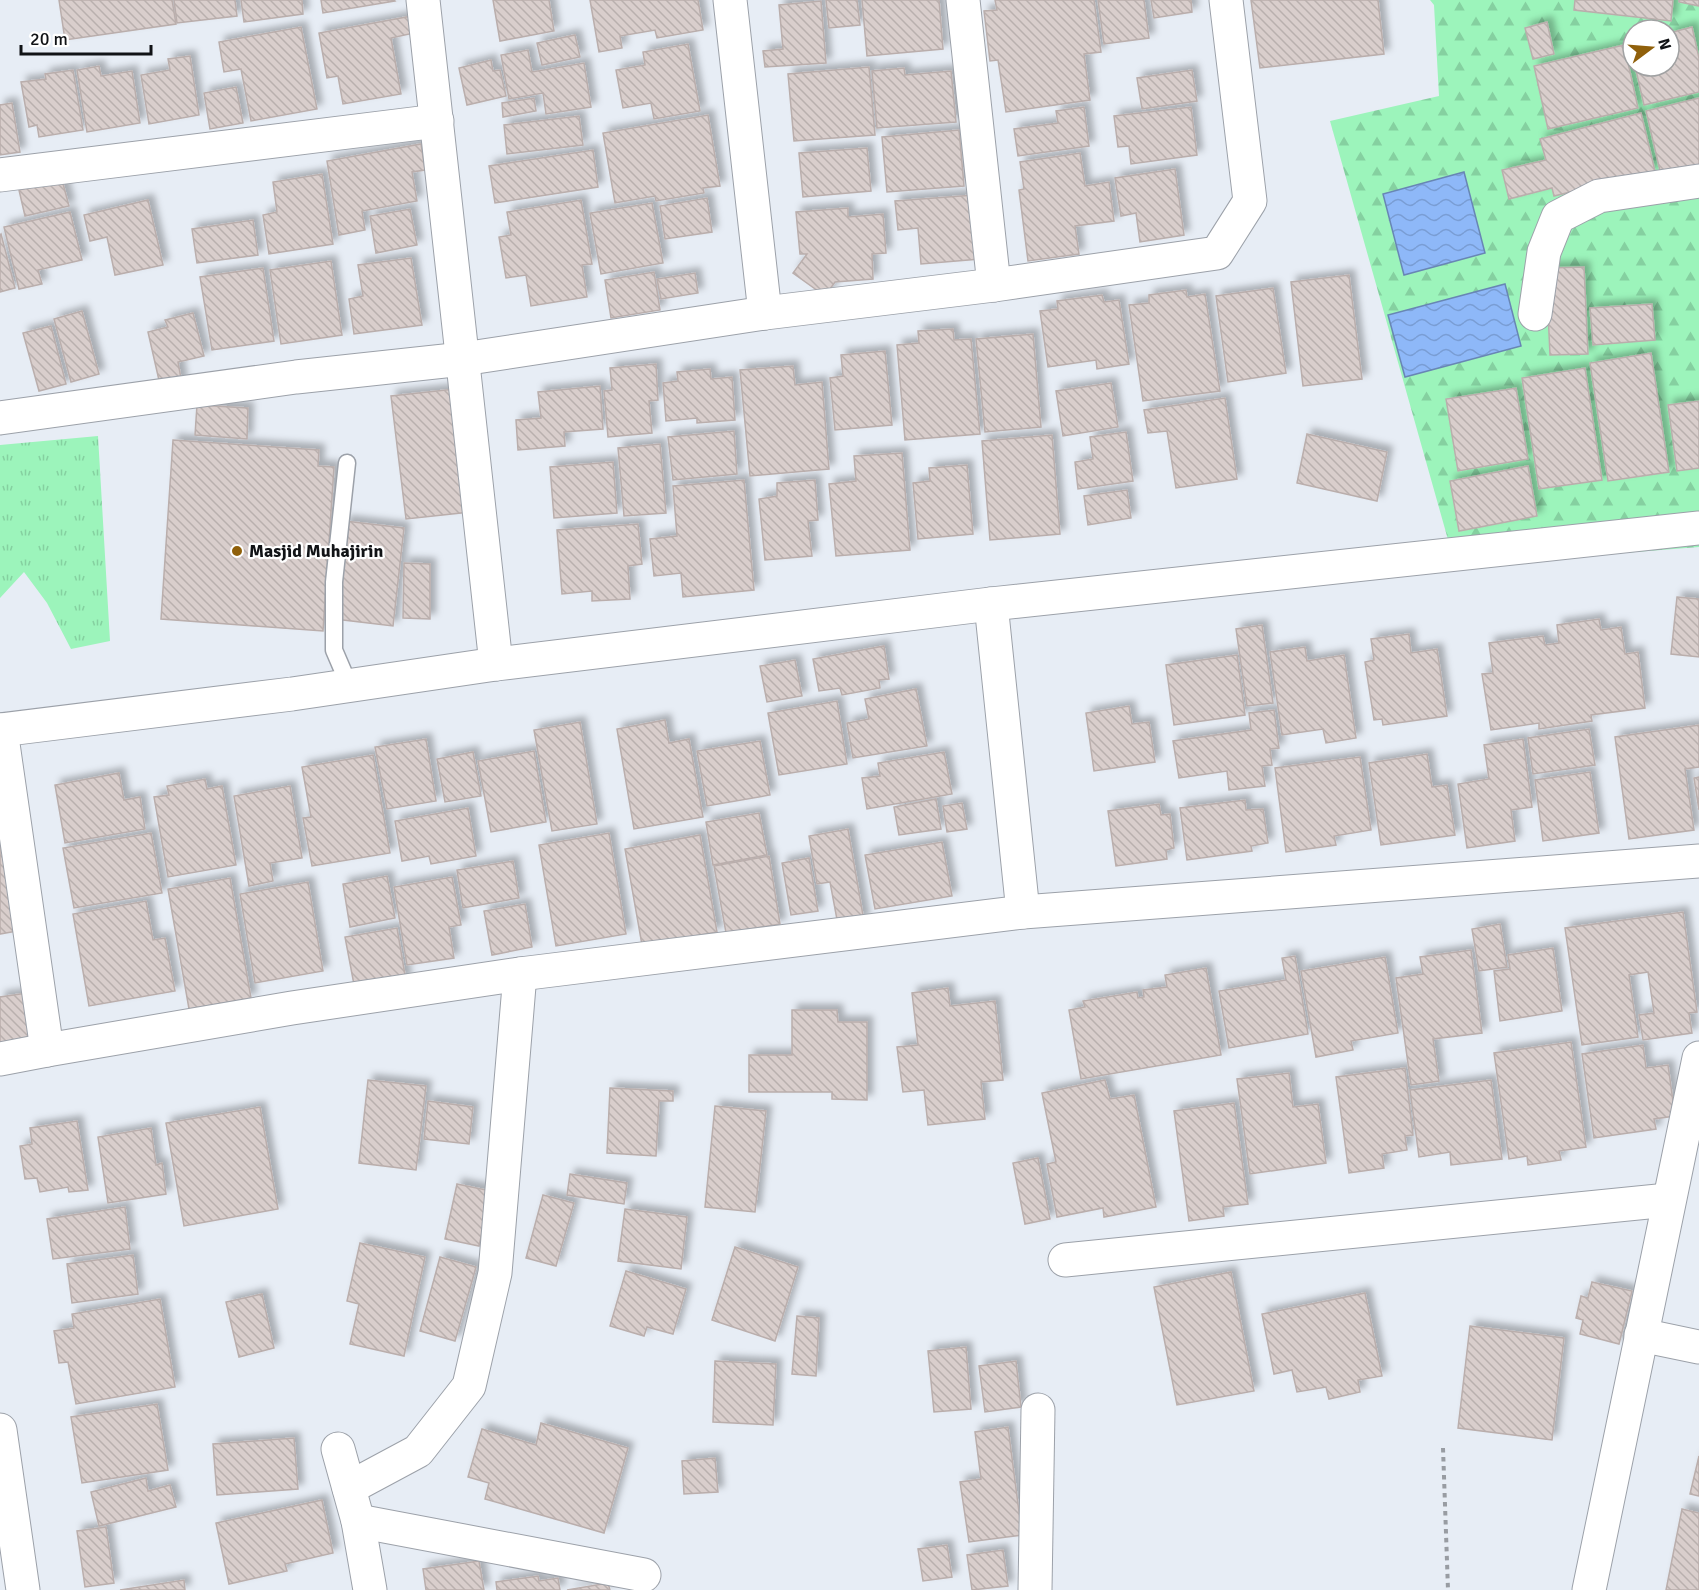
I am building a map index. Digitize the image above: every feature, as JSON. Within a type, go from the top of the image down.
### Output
[{"type":"street","points":[[423,0],[496,664]]},
{"type":"street","points":[[730,0],[765,313]]},
{"type":"street","points":[[963,0],[994,285]]},
{"type":"street","points":[[0,418],[296,377],[463,359],[765,313],[994,285],[1217,253],[1250,201],[1226,0]]},
{"type":"street","points":[[0,176],[436,121]]},
{"type":"street","points":[[1535,314],[1544,252],[1558,217],[1599,196],[1699,181]]},
{"type":"street","points":[[47,1050],[1,730],[496,664],[991,604],[1699,528]]},
{"type":"street","points":[[991,604],[1023,912]]},
{"type":"street","points":[[0,1059],[292,1008],[520,974],[1023,912],[1699,861]]},
{"type":"street","points":[[349,1488],[418,1450],[469,1386],[495,1274],[520,974]]},
{"type":"street","points":[[1588,1590],[1699,1058]]},
{"type":"street","points":[[1065,1260],[1668,1200]]},
{"type":"street","points":[[1641,1335],[1699,1347]]},
{"type":"street","points":[[1035,1590],[1038,1410]]},
{"type":"street","points":[[0,1430],[23,1590]]},
{"type":"street","points":[[338,1449],[358,1521],[370,1590]]},
{"type":"street","points":[[358,1521],[644,1575]]},
{"type":"lane","points":[[347,463],[334,582],[334,650],[349,685]]},
{"type":"path","points":[[1443,1448],[1448,1590]]},
{"type":"green space","points":[[1430,0],[1699,0],[1699,547],[1468,565],[1456,568],[1330,121],[1439,96],[1434,5]]},
{"type":"green space","points":[[98,436],[110,641],[71,649],[47,603],[24,572],[0,598],[0,445]]},
{"type":"water","points":[[1464,172],[1485,253],[1404,275],[1383,194]]},
{"type":"water","points":[[1505,284],[1521,346],[1405,377],[1388,315]]},
{"type":"building","points":[[59,0],[172,0],[176,24],[65,40]]},
{"type":"building","points":[[174,0],[235,0],[237,16],[177,23]]},
{"type":"building","points":[[241,0],[302,0],[303,14],[244,22]]},
{"type":"building","points":[[321,0],[394,0],[395,1],[323,13]]},
{"type":"building","points":[[493,0],[549,0],[554,31],[500,41]]},
{"type":"building","points":[[590,0],[698,0],[703,30],[657,38],[655,30],[620,36],[622,48],[599,52]]},
{"type":"building","points":[[826,0],[857,0],[860,25],[829,28]]},
{"type":"building","points":[[862,0],[939,0],[943,49],[867,56]]},
{"type":"building","points":[[995,0],[1094,0],[1101,52],[1084,54],[1090,100],[1006,112],[998,60],[990,61],[984,11],[997,10]]},
{"type":"building","points":[[1098,0],[1144,0],[1149,38],[1104,44]]},
{"type":"building","points":[[1151,0],[1191,0],[1192,12],[1154,18]]},
{"type":"building","points":[[1251,0],[1378,0],[1384,54],[1260,68]]},
{"type":"building","points":[[1575,0],[1673,0],[1671,18],[1645,18],[1574,10]]},
{"type":"building","points":[[1679,0],[1699,0],[1699,6],[1679,2]]},
{"type":"building","points":[[821,1],[826,63],[765,67],[763,51],[783,49],[779,5]]},
{"type":"building","points":[[412,16],[414,33],[391,38],[401,94],[343,104],[338,76],[327,78],[319,33]]},
{"type":"building","points":[[1547,22],[1554,54],[1533,59],[1525,28]]},
{"type":"building","points":[[301,27],[317,109],[251,121],[241,69],[224,72],[219,42]]},
{"type":"building","points":[[1692,27],[1699,58],[1699,92],[1644,105],[1638,78],[1681,78],[1681,30]]},
{"type":"building","points":[[575,35],[580,57],[542,65],[537,43]]},
{"type":"building","points":[[688,44],[700,111],[654,119],[651,103],[623,108],[616,70],[645,65],[643,52]]},
{"type":"building","points":[[1621,46],[1621,78],[1631,78],[1638,108],[1548,129],[1534,66]]},
{"type":"building","points":[[528,50],[532,72],[584,63],[591,107],[546,114],[543,93],[509,99],[501,55]]},
{"type":"building","points":[[190,56],[199,115],[149,124],[141,75],[170,70],[168,59]]},
{"type":"building","points":[[491,60],[493,71],[500,70],[506,96],[467,105],[459,68]]},
{"type":"building","points":[[99,66],[101,76],[132,71],[140,123],[87,132],[77,70]]},
{"type":"building","points":[[869,67],[875,135],[794,141],[788,74]]},
{"type":"building","points":[[904,68],[905,75],[951,71],[956,122],[877,128],[872,71]]},
{"type":"building","points":[[73,70],[83,130],[39,137],[37,125],[29,127],[21,82],[46,79],[45,74]]},
{"type":"building","points":[[1192,70],[1197,101],[1142,109],[1137,78]]},
{"type":"building","points":[[236,87],[243,123],[210,129],[204,93]]},
{"type":"building","points":[[534,98],[536,111],[503,117],[502,103]]},
{"type":"building","points":[[1699,98],[1699,166],[1661,175],[1646,111]]},
{"type":"building","points":[[12,103],[20,152],[0,155],[0,105]]},
{"type":"building","points":[[1084,107],[1089,146],[1018,156],[1014,129],[1058,123],[1056,111]]},
{"type":"building","points":[[1191,107],[1197,155],[1131,164],[1129,146],[1118,147],[1114,116]]},
{"type":"building","points":[[1641,113],[1655,171],[1554,196],[1552,188],[1509,199],[1502,170],[1546,160],[1540,139]]},
{"type":"building","points":[[708,115],[720,186],[703,188],[704,193],[656,201],[655,196],[615,203],[603,133]]},
{"type":"building","points":[[579,116],[583,145],[507,154],[504,125]]},
{"type":"building","points":[[959,130],[964,186],[887,192],[882,137]]},
{"type":"building","points":[[421,144],[425,170],[412,172],[417,201],[362,211],[365,230],[339,235],[327,161]]},
{"type":"building","points":[[867,148],[871,191],[803,197],[799,153]]},
{"type":"building","points":[[593,150],[598,187],[495,203],[489,166]]},
{"type":"building","points":[[1080,153],[1085,186],[1109,182],[1114,221],[1075,226],[1079,254],[1028,261],[1019,190],[1024,189],[1020,162]]},
{"type":"building","points":[[1175,169],[1184,235],[1140,242],[1136,213],[1121,216],[1115,178]]},
{"type":"building","points":[[322,174],[333,244],[269,254],[263,215],[277,212],[273,182]]},
{"type":"building","points":[[62,180],[69,206],[25,216],[19,190]]},
{"type":"building","points":[[974,195],[980,259],[921,264],[918,228],[898,230],[895,201]]},
{"type":"building","points":[[707,198],[712,232],[665,239],[660,206]]},
{"type":"building","points":[[148,200],[163,265],[115,275],[107,237],[90,241],[84,215]]},
{"type":"building","points":[[581,200],[592,264],[582,265],[587,297],[531,306],[526,275],[506,278],[499,237],[511,235],[507,212]]},
{"type":"building","points":[[652,203],[663,263],[601,274],[590,213]]},
{"type":"building","points":[[848,208],[848,217],[883,214],[886,253],[872,254],[873,279],[835,282],[825,296],[793,273],[807,254],[800,254],[796,212]]},
{"type":"building","points":[[410,209],[417,245],[376,253],[370,216]]},
{"type":"building","points":[[70,212],[82,260],[38,270],[42,284],[19,289],[4,227]]},
{"type":"building","points":[[253,220],[258,255],[197,263],[192,229]]},
{"type":"building","points":[[0,235],[15,288],[0,292]]},
{"type":"building","points":[[411,258],[422,325],[354,334],[349,299],[363,296],[358,265]]},
{"type":"building","points":[[331,261],[342,335],[281,344],[270,270]]},
{"type":"building","points":[[1584,267],[1588,354],[1550,355],[1546,268]]},
{"type":"building","points":[[263,268],[274,341],[212,350],[200,277]]},
{"type":"building","points":[[654,272],[660,310],[611,318],[605,280]]},
{"type":"building","points":[[695,273],[698,293],[661,299],[657,279]]},
{"type":"building","points":[[1349,275],[1362,379],[1303,386],[1291,282]]},
{"type":"building","points":[[1273,288],[1286,373],[1228,382],[1216,296]]},
{"type":"building","points":[[1186,290],[1187,297],[1205,294],[1220,391],[1143,401],[1129,305],[1149,303],[1149,295]]},
{"type":"building","points":[[1102,295],[1104,302],[1119,300],[1129,364],[1097,369],[1096,360],[1048,367],[1040,311],[1058,309],[1057,301]]},
{"type":"building","points":[[1652,304],[1655,340],[1593,345],[1590,308]]},
{"type":"building","points":[[82,311],[99,374],[71,382],[54,319]]},
{"type":"building","points":[[193,313],[204,356],[178,362],[182,384],[161,389],[148,332],[168,327],[165,320]]},
{"type":"building","points":[[51,326],[66,384],[39,391],[23,333]]},
{"type":"building","points":[[953,329],[954,340],[971,339],[980,434],[905,440],[897,345],[919,343],[918,331]]},
{"type":"building","points":[[1033,334],[1041,427],[985,432],[976,339]]},
{"type":"building","points":[[885,351],[892,425],[835,430],[830,378],[843,376],[841,355]]},
{"type":"building","points":[[1651,353],[1669,472],[1608,481],[1590,363]]},
{"type":"building","points":[[656,364],[658,400],[649,401],[652,433],[608,437],[604,391],[612,390],[610,368]]},
{"type":"building","points":[[793,366],[795,385],[822,382],[829,469],[750,476],[740,370]]},
{"type":"building","points":[[1585,368],[1602,480],[1539,489],[1522,378]]},
{"type":"building","points":[[710,369],[711,379],[732,377],[735,420],[697,423],[697,418],[666,421],[663,383],[678,381],[677,372]]},
{"type":"building","points":[[1111,383],[1118,427],[1063,436],[1056,391]]},
{"type":"building","points":[[600,386],[603,429],[564,432],[565,446],[518,450],[516,420],[541,418],[538,392]]},
{"type":"building","points":[[1516,388],[1528,459],[1458,471],[1446,399]]},
{"type":"building","points":[[455,389],[470,512],[406,519],[391,396]]},
{"type":"building","points":[[1225,398],[1237,479],[1176,488],[1167,431],[1148,433],[1144,410]]},
{"type":"building","points":[[1699,401],[1699,468],[1677,471],[1668,405]]},
{"type":"building","points":[[197,405],[248,408],[247,439],[195,435]]},
{"type":"building","points":[[734,431],[737,474],[673,480],[668,437]]},
{"type":"building","points":[[1126,432],[1133,481],[1078,489],[1075,462],[1093,459],[1090,437]]},
{"type":"building","points":[[1307,434],[1387,452],[1377,501],[1297,483]]},
{"type":"building","points":[[1052,435],[1060,534],[990,540],[982,441]]},
{"type":"building","points":[[173,440],[319,450],[318,466],[334,467],[323,631],[161,619]]},
{"type":"building","points":[[660,444],[666,513],[624,516],[618,448]]},
{"type":"building","points":[[902,453],[910,550],[836,556],[829,484],[856,481],[854,456]]},
{"type":"building","points":[[613,462],[617,513],[554,518],[550,467]]},
{"type":"building","points":[[967,465],[973,534],[918,539],[913,483],[930,481],[929,468]]},
{"type":"building","points":[[1528,466],[1537,516],[1459,531],[1450,481]]},
{"type":"building","points":[[744,480],[754,590],[683,597],[681,573],[654,576],[650,539],[677,536],[673,486]]},
{"type":"building","points":[[815,480],[818,520],[808,521],[812,556],[765,560],[759,499],[777,496],[777,483]]},
{"type":"building","points":[[1127,490],[1131,518],[1088,525],[1084,496]]},
{"type":"building","points":[[345,521],[404,528],[393,626],[335,619]]},
{"type":"building","points":[[638,524],[642,564],[628,566],[630,599],[592,601],[592,591],[562,594],[557,530]]},
{"type":"building","points":[[404,563],[430,564],[430,619],[403,618]]},
{"type":"building","points":[[1677,597],[1699,599],[1699,657],[1671,654]]},
{"type":"building","points":[[1599,619],[1601,630],[1621,627],[1625,654],[1638,652],[1645,708],[1591,715],[1592,721],[1539,729],[1539,723],[1491,730],[1482,674],[1493,673],[1489,643],[1543,636],[1545,645],[1559,643],[1557,625]]},
{"type":"building","points":[[1262,625],[1273,703],[1247,706],[1236,629]]},
{"type":"building","points":[[1409,634],[1411,653],[1437,649],[1447,716],[1383,725],[1382,719],[1374,720],[1365,662],[1374,660],[1371,639]]},
{"type":"building","points":[[884,646],[889,679],[879,680],[880,688],[842,695],[840,688],[819,691],[813,659]]},
{"type":"building","points":[[1305,647],[1307,661],[1344,655],[1356,738],[1326,743],[1323,729],[1282,735],[1270,652]]},
{"type":"building","points":[[1237,655],[1245,715],[1174,725],[1166,665]]},
{"type":"building","points":[[795,660],[802,696],[767,702],[760,666]]},
{"type":"building","points":[[916,689],[927,746],[853,758],[847,723],[869,719],[865,699]]},
{"type":"building","points":[[837,701],[847,764],[779,775],[768,713]]},
{"type":"building","points":[[1129,706],[1132,724],[1149,722],[1155,762],[1094,771],[1086,713]]},
{"type":"building","points":[[1274,710],[1279,748],[1270,749],[1272,765],[1262,766],[1265,786],[1229,790],[1227,771],[1179,778],[1173,741],[1251,730],[1249,713]]},
{"type":"building","points":[[665,720],[669,743],[689,739],[703,817],[634,829],[617,729]]},
{"type":"building","points":[[580,722],[597,824],[552,831],[534,730]]},
{"type":"building","points":[[1699,725],[1699,767],[1685,769],[1694,830],[1629,839],[1615,737]]},
{"type":"building","points":[[1589,729],[1595,765],[1533,774],[1528,738]]},
{"type":"building","points":[[426,739],[436,801],[387,809],[375,747]]},
{"type":"building","points":[[1523,739],[1532,807],[1511,810],[1515,841],[1467,848],[1458,784],[1489,779],[1484,745]]},
{"type":"building","points":[[760,741],[770,795],[707,806],[697,751]]},
{"type":"building","points":[[534,751],[546,822],[491,832],[478,761]]},
{"type":"building","points":[[473,752],[481,796],[445,802],[437,759]]},
{"type":"building","points":[[944,752],[952,794],[867,809],[862,778],[880,776],[878,763]]},
{"type":"building","points":[[1427,754],[1432,787],[1447,785],[1455,835],[1381,845],[1369,763]]},
{"type":"building","points":[[373,755],[390,853],[312,866],[303,818],[311,817],[302,767]]},
{"type":"building","points":[[1360,757],[1371,830],[1334,836],[1336,845],[1286,852],[1275,768]]},
{"type":"building","points":[[1590,772],[1599,833],[1543,841],[1535,780]]},
{"type":"building","points":[[119,773],[124,800],[140,797],[145,829],[65,843],[55,785]]},
{"type":"building","points":[[1699,777],[1699,810],[1694,778]]},
{"type":"building","points":[[205,779],[207,789],[222,786],[236,865],[168,877],[154,797],[169,795],[167,786]]},
{"type":"building","points":[[290,786],[302,858],[270,863],[273,881],[249,886],[234,796]]},
{"type":"building","points":[[936,799],[941,829],[899,835],[894,807]]},
{"type":"building","points":[[1245,800],[1246,810],[1263,809],[1268,843],[1251,846],[1252,851],[1187,860],[1180,808]]},
{"type":"building","points":[[962,803],[967,829],[947,832],[943,806]]},
{"type":"building","points":[[1159,804],[1161,815],[1170,814],[1174,848],[1166,850],[1167,859],[1116,866],[1108,811]]},
{"type":"building","points":[[468,808],[476,856],[431,864],[429,856],[402,861],[395,821]]},
{"type":"building","points":[[759,813],[767,855],[713,865],[706,822]]},
{"type":"building","points":[[848,829],[864,921],[838,925],[830,882],[817,884],[809,836]]},
{"type":"building","points":[[151,833],[162,893],[74,908],[63,848]]},
{"type":"building","points":[[609,833],[626,934],[556,946],[539,845]]},
{"type":"building","points":[[700,835],[717,932],[642,945],[625,849]]},
{"type":"building","points":[[6,842],[23,930],[0,934],[0,843]]},
{"type":"building","points":[[942,842],[952,896],[875,909],[865,855]]},
{"type":"building","points":[[769,856],[780,924],[726,933],[714,866]]},
{"type":"building","points":[[809,858],[818,911],[791,915],[782,863]]},
{"type":"building","points":[[513,861],[519,898],[463,908],[457,870]]},
{"type":"building","points":[[387,876],[395,918],[350,927],[343,884]]},
{"type":"building","points":[[452,877],[461,925],[449,927],[454,958],[407,965],[394,887]]},
{"type":"building","points":[[230,878],[251,998],[189,1009],[168,889]]},
{"type":"building","points":[[308,882],[323,971],[255,983],[240,894]]},
{"type":"building","points":[[146,901],[153,940],[165,938],[175,991],[89,1006],[73,914]]},
{"type":"building","points":[[525,904],[532,947],[492,955],[484,911]]},
{"type":"building","points":[[1683,912],[1697,1012],[1689,1013],[1692,1033],[1643,1040],[1639,1015],[1654,1013],[1648,972],[1629,975],[1638,1037],[1582,1045],[1565,928]]},
{"type":"building","points":[[1500,924],[1507,967],[1479,971],[1472,929]]},
{"type":"building","points":[[397,928],[406,981],[355,990],[345,937]]},
{"type":"building","points":[[1553,948],[1562,1011],[1500,1021],[1494,971],[1510,969],[1508,955]]},
{"type":"building","points":[[1471,950],[1482,1033],[1433,1039],[1439,1081],[1411,1085],[1396,978],[1423,974],[1420,957]]},
{"type":"building","points":[[1295,956],[1308,1034],[1229,1048],[1219,991],[1286,980],[1282,958]]},
{"type":"building","points":[[1385,957],[1398,1033],[1351,1041],[1353,1050],[1316,1057],[1301,971]]},
{"type":"building","points":[[1206,968],[1221,1055],[1081,1079],[1069,1010],[1085,1007],[1083,1001],[1137,992],[1138,998],[1144,997],[1143,990],[1167,987],[1165,975]]},
{"type":"building","points":[[948,988],[950,1006],[995,1001],[1003,1080],[981,1082],[985,1119],[928,1125],[924,1090],[903,1092],[897,1047],[918,1045],[912,993]]},
{"type":"building","points":[[27,993],[37,1046],[0,1052],[0,997]]},
{"type":"building","points":[[792,1010],[837,1010],[838,1022],[867,1022],[867,1100],[832,1099],[832,1092],[749,1092],[749,1055],[792,1055]]},
{"type":"building","points":[[1571,1042],[1586,1147],[1559,1151],[1561,1160],[1528,1165],[1527,1156],[1509,1159],[1494,1053]]},
{"type":"building","points":[[1643,1045],[1646,1068],[1668,1065],[1675,1116],[1654,1119],[1656,1129],[1594,1138],[1582,1054]]},
{"type":"building","points":[[1405,1068],[1413,1135],[1405,1136],[1407,1150],[1382,1154],[1384,1168],[1349,1173],[1336,1077]]},
{"type":"building","points":[[1289,1073],[1293,1107],[1318,1104],[1326,1163],[1250,1174],[1237,1079]]},
{"type":"building","points":[[368,1080],[426,1086],[416,1170],[359,1163]]},
{"type":"building","points":[[1105,1080],[1110,1099],[1134,1095],[1156,1207],[1104,1217],[1103,1208],[1057,1217],[1047,1164],[1056,1162],[1042,1093]]},
{"type":"building","points":[[1491,1080],[1502,1159],[1451,1165],[1450,1152],[1419,1157],[1410,1090]]},
{"type":"building","points":[[610,1088],[673,1091],[673,1101],[659,1101],[656,1156],[607,1153]]},
{"type":"building","points":[[428,1101],[473,1107],[469,1144],[424,1139]]},
{"type":"building","points":[[1234,1103],[1248,1204],[1223,1207],[1224,1216],[1189,1221],[1174,1111]]},
{"type":"building","points":[[715,1106],[766,1111],[755,1212],[705,1207]]},
{"type":"building","points":[[260,1107],[278,1209],[184,1226],[166,1123]]},
{"type":"building","points":[[77,1121],[88,1190],[69,1192],[68,1187],[40,1192],[37,1178],[25,1179],[20,1146],[32,1144],[30,1128]]},
{"type":"building","points":[[151,1128],[156,1165],[162,1163],[166,1194],[108,1203],[98,1137]]},
{"type":"building","points":[[1038,1158],[1050,1219],[1025,1224],[1013,1163]]},
{"type":"building","points":[[570,1174],[627,1183],[624,1204],[567,1195]]},
{"type":"building","points":[[457,1184],[491,1191],[479,1246],[445,1239]]},
{"type":"building","points":[[543,1195],[574,1203],[556,1266],[526,1258]]},
{"type":"building","points":[[125,1207],[130,1249],[53,1259],[47,1219]]},
{"type":"building","points":[[625,1209],[687,1217],[681,1269],[618,1261]]},
{"type":"building","points":[[360,1243],[425,1257],[404,1356],[350,1344],[359,1304],[347,1301]]},
{"type":"building","points":[[735,1247],[798,1267],[775,1341],[712,1320]]},
{"type":"building","points":[[133,1255],[138,1294],[72,1303],[67,1264]]},
{"type":"building","points":[[440,1257],[476,1267],[455,1341],[420,1331]]},
{"type":"building","points":[[626,1271],[686,1289],[673,1334],[647,1327],[644,1336],[610,1326]]},
{"type":"building","points":[[1231,1272],[1254,1391],[1177,1405],[1154,1287]]},
{"type":"building","points":[[1592,1282],[1632,1291],[1619,1344],[1580,1334],[1583,1320],[1576,1318],[1581,1296],[1588,1298]]},
{"type":"building","points":[[1365,1293],[1382,1376],[1358,1380],[1360,1392],[1329,1399],[1326,1387],[1297,1392],[1292,1370],[1274,1374],[1262,1314]]},
{"type":"building","points":[[262,1294],[274,1348],[239,1357],[226,1302]]},
{"type":"building","points":[[160,1299],[175,1387],[76,1404],[68,1362],[59,1363],[54,1331],[74,1328],[72,1314]]},
{"type":"building","points":[[797,1316],[819,1318],[816,1376],[792,1374]]},
{"type":"building","points":[[1470,1326],[1564,1338],[1552,1440],[1458,1428]]},
{"type":"building","points":[[966,1347],[971,1409],[934,1412],[928,1351]]},
{"type":"building","points":[[715,1361],[776,1364],[773,1425],[713,1422]]},
{"type":"building","points":[[1016,1361],[1021,1407],[985,1412],[979,1366]]},
{"type":"building","points":[[157,1404],[168,1470],[82,1483],[71,1417]]},
{"type":"building","points":[[541,1423],[628,1448],[604,1533],[485,1499],[489,1483],[468,1477],[482,1429],[536,1445]]},
{"type":"building","points":[[1008,1427],[1022,1535],[969,1542],[960,1482],[981,1479],[975,1432]]},
{"type":"building","points":[[294,1438],[298,1489],[217,1495],[213,1444]]},
{"type":"building","points":[[1699,1456],[1699,1496],[1690,1494]]},
{"type":"building","points":[[715,1458],[718,1492],[684,1494],[682,1461]]},
{"type":"building","points":[[146,1478],[148,1491],[170,1485],[176,1507],[99,1526],[91,1492]]},
{"type":"building","points":[[322,1500],[333,1553],[285,1564],[287,1571],[229,1584],[216,1523]]},
{"type":"building","points":[[1682,1509],[1699,1513],[1699,1590],[1666,1590]]},
{"type":"building","points":[[106,1527],[114,1583],[85,1587],[77,1531]]},
{"type":"building","points":[[947,1545],[952,1577],[923,1581],[918,1549]]},
{"type":"building","points":[[1003,1550],[1008,1586],[972,1590],[967,1555]]},
{"type":"building","points":[[479,1561],[484,1590],[426,1590],[423,1569]]},
{"type":"building","points":[[538,1576],[539,1581],[558,1578],[560,1590],[497,1590],[496,1582]]},
{"type":"building","points":[[184,1580],[185,1590],[120,1590]]},
{"type":"building","points":[[608,1583],[610,1590],[567,1590]]},
{"type":"place","name":"Masjid Muhajirin","points":[[237,551]]}]
